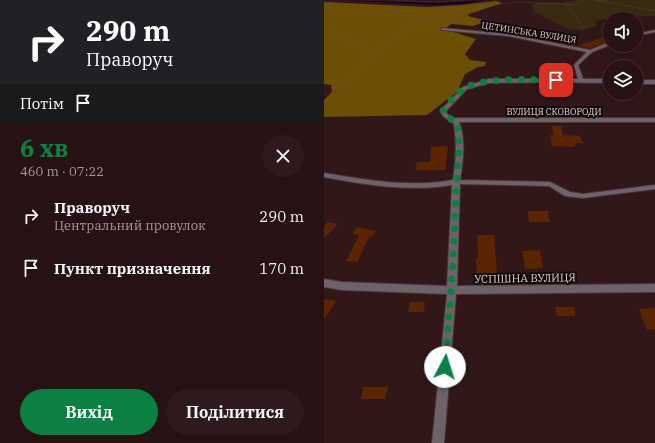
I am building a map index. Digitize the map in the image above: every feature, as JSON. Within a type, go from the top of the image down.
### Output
[{"type":"street","name":"ЦЕТИНСЬКА ВУЛИЦЯ","points":[[442,29],[508,35],[590,50]]},
{"type":"street","points":[[643,34],[655,31]]},
{"type":"street","name":"ЦЕТИНСЬКА ВУЛИЦЯ","points":[[581,81],[576,65],[590,50],[603,45]]},
{"type":"street","points":[[438,443],[452,290],[456,182],[459,163],[459,135],[457,123],[445,115],[443,111],[446,106],[465,88],[489,81],[603,81]]},
{"type":"street","points":[[643,82],[655,82]]},
{"type":"street","name":"ВУЛИЦЯ СКОВОРОДИ","points":[[453,120],[655,120]]},
{"type":"street","points":[[324,175],[357,181],[399,185],[439,185],[456,182],[550,184],[568,194],[583,196],[655,187]]},
{"type":"street","name":"УСПІШНА ВУЛИЦЯ","points":[[324,283],[342,286],[452,290],[655,288]]},
{"type":"path","points":[[391,0],[435,2],[464,0]]},
{"type":"path","points":[[535,3],[565,3],[579,0]]},
{"type":"path","points":[[324,7],[350,11],[428,12],[444,9],[520,2],[567,5],[576,4],[584,0]]},
{"type":"path","points":[[595,0],[655,11]]},
{"type":"path","points":[[598,0],[605,0]]},
{"type":"path","points":[[324,2],[359,5],[397,11],[421,18],[454,16],[475,8],[491,5]]},
{"type":"path","points":[[565,3],[584,29]]},
{"type":"path","points":[[444,9],[454,16]]},
{"type":"path","points":[[324,96],[340,85],[376,52],[421,18]]},
{"type":"path","points":[[411,26],[429,26],[442,29]]},
{"type":"path","points":[[324,29],[376,52]]},
{"type":"shaded area","points":[[334,0],[436,3],[487,0],[463,4],[435,5]]},
{"type":"shaded area","points":[[579,0],[655,0],[655,16],[643,16],[643,12],[603,12],[603,19],[595,22],[596,26],[579,30],[564,27],[534,12],[532,5],[535,3],[565,3]]},
{"type":"shaded area","points":[[496,1],[502,3],[469,14],[468,16],[487,21],[473,26],[452,24],[444,29],[476,39],[465,54],[470,60],[486,62],[485,66],[478,67],[465,74],[457,92],[427,115],[324,117],[324,100],[332,92],[331,85],[324,84],[324,2],[428,7]]},
{"type":"building","points":[[603,37],[603,43],[590,48],[578,46]]},
{"type":"building","points":[[551,126],[561,126],[563,135],[580,136],[583,143],[575,143],[575,147],[552,146],[550,135],[554,135]]},
{"type":"building","points":[[448,146],[445,170],[415,170],[417,162],[430,162],[431,147]]},
{"type":"building","points":[[528,211],[548,211],[550,222],[529,222]]},
{"type":"building","points":[[327,222],[337,224],[332,231],[324,237],[324,227]]},
{"type":"building","points":[[357,227],[376,231],[371,237],[369,237],[357,262],[346,261],[359,235],[352,234]]},
{"type":"building","points":[[477,235],[494,235],[497,274],[477,275]]},
{"type":"building","points":[[540,250],[543,268],[525,269],[522,251]]},
{"type":"building","points":[[324,299],[336,301],[324,320]]},
{"type":"building","points":[[410,302],[425,302],[424,312],[408,312]]},
{"type":"building","points":[[555,307],[574,307],[575,316],[557,316]]},
{"type":"building","points":[[655,308],[655,329],[647,330],[639,309]]},
{"type":"building","points":[[363,387],[388,387],[385,399],[361,399]]},
{"type":"route","points":[[445,367],[452,290],[456,182],[460,148],[457,123],[445,115],[443,111],[446,106],[465,88],[472,85],[489,81],[556,80]]}]
